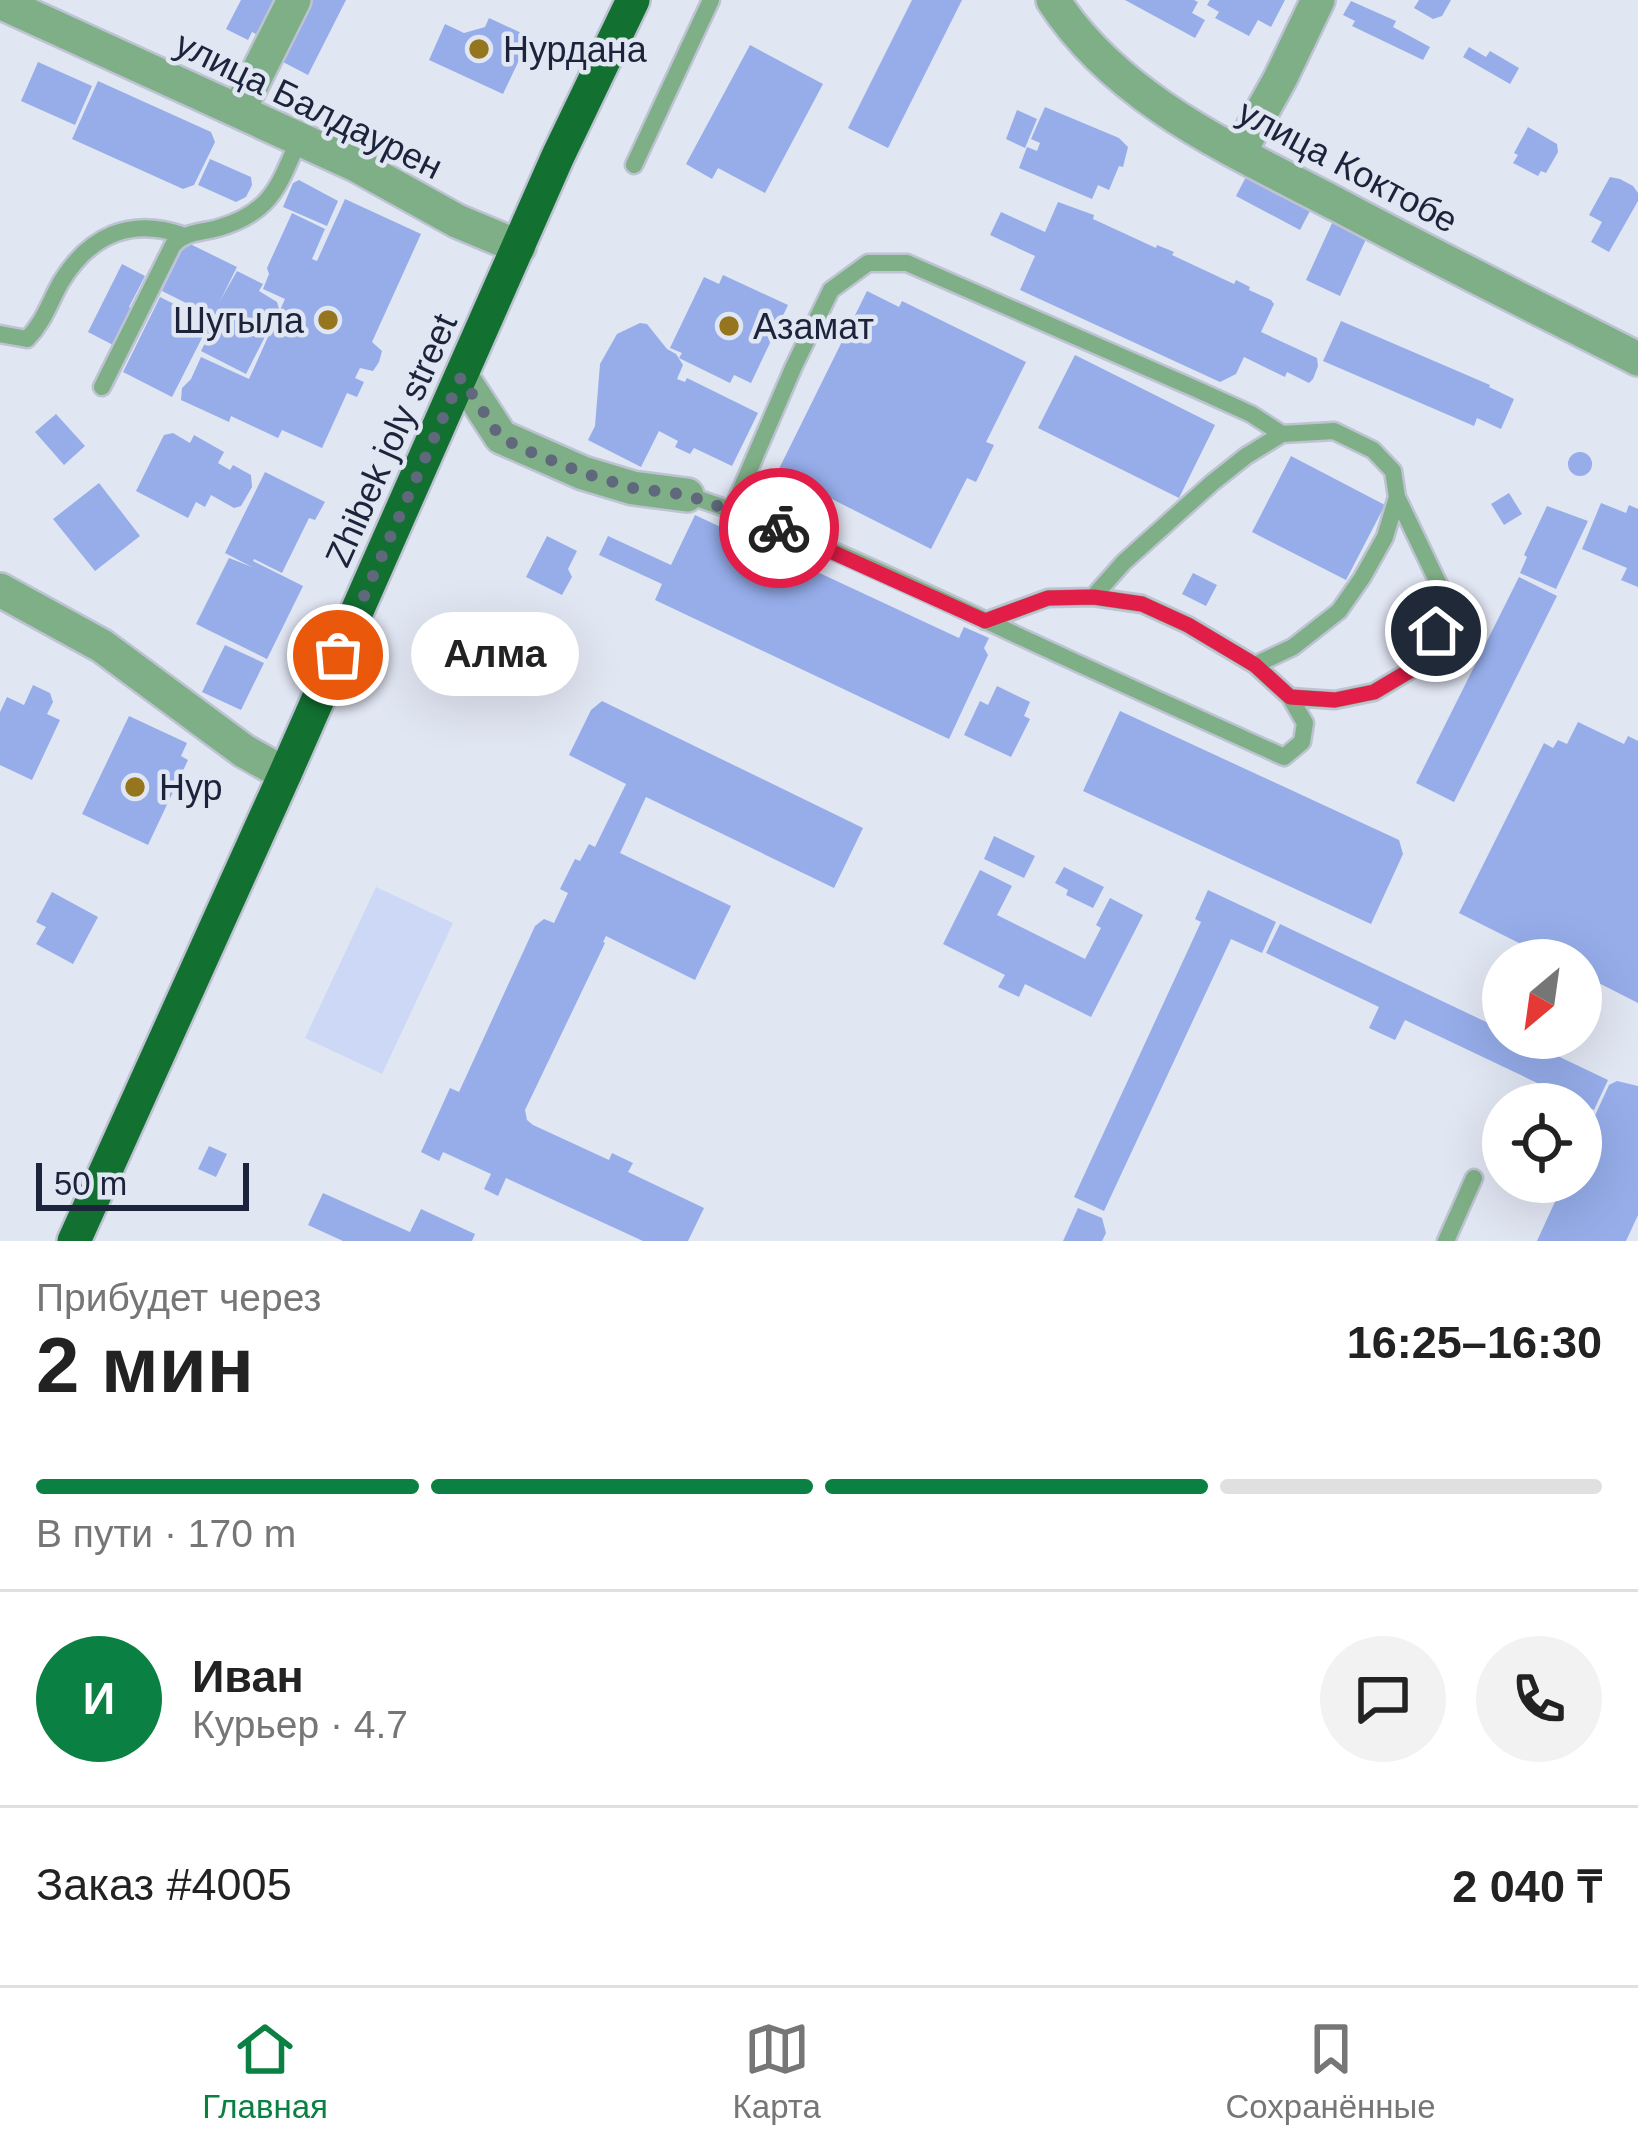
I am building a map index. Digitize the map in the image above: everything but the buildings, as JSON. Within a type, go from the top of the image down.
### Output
[{"type":"highway","name":"Zhibek joly street","points":[[78,1240],[558,156],[633,0]]},
{"type":"street","points":[[239,110],[294,0]]},
{"type":"street","name":"улица Коктобе","points":[[1053,0],[1102,62],[1185,124],[1638,359]]},
{"type":"street","points":[[1239,153],[1318,0]]},
{"type":"street","name":"улица Балдаурен","points":[[10,3],[519,247]]},
{"type":"street","points":[[461,377],[500,437],[583,473],[633,488],[687,495]]},
{"type":"street","points":[[0,590],[102,646],[244,751],[285,774]]},
{"type":"lane","points":[[634,165],[712,0]]},
{"type":"lane","points":[[0,334],[27,339],[43,322],[61,283],[86,248],[127,228],[164,229],[182,235],[249,216],[270,200],[299,140]]},
{"type":"lane","points":[[101,388],[173,244],[182,235]]},
{"type":"lane","points":[[732,510],[831,290],[868,263],[907,263],[1196,388],[1282,434]]},
{"type":"lane","points":[[1094,597],[1124,562],[1212,483],[1282,434],[1334,431],[1373,450],[1393,471],[1396,497],[1443,593],[1436,631],[1411,670],[1374,692],[1335,700],[1290,697]]},
{"type":"lane","points":[[687,495],[812,542],[1284,758],[1302,742],[1305,723],[1290,697],[1255,665],[1142,604],[1094,597],[1048,598],[985,621]]},
{"type":"lane","points":[[1255,665],[1293,647],[1339,611],[1385,537],[1396,497]]},
{"type":"lane","points":[[1446,1241],[1474,1178]]},
{"type":"shaded area","points":[[376,887],[453,923],[382,1074],[305,1038]]},
{"type":"way so far","points":[[338,655],[461,377],[500,437],[528,451],[583,473],[633,488],[687,495],[779,528]]},
{"type":"place","name":"Нурдана","points":[[479,49]]},
{"type":"place","name":"Шугыла","points":[[328,320]]},
{"type":"place","name":"Азамат","points":[[729,326]]},
{"type":"place","name":"Алма","points":[[338,655]]},
{"type":"place","name":"Нур","points":[[135,787]]},
{"type":"route","points":[[779,528],[985,621],[1048,598],[1094,597],[1142,604],[1255,665],[1290,697],[1335,700],[1374,692],[1411,670],[1436,631]]}]
